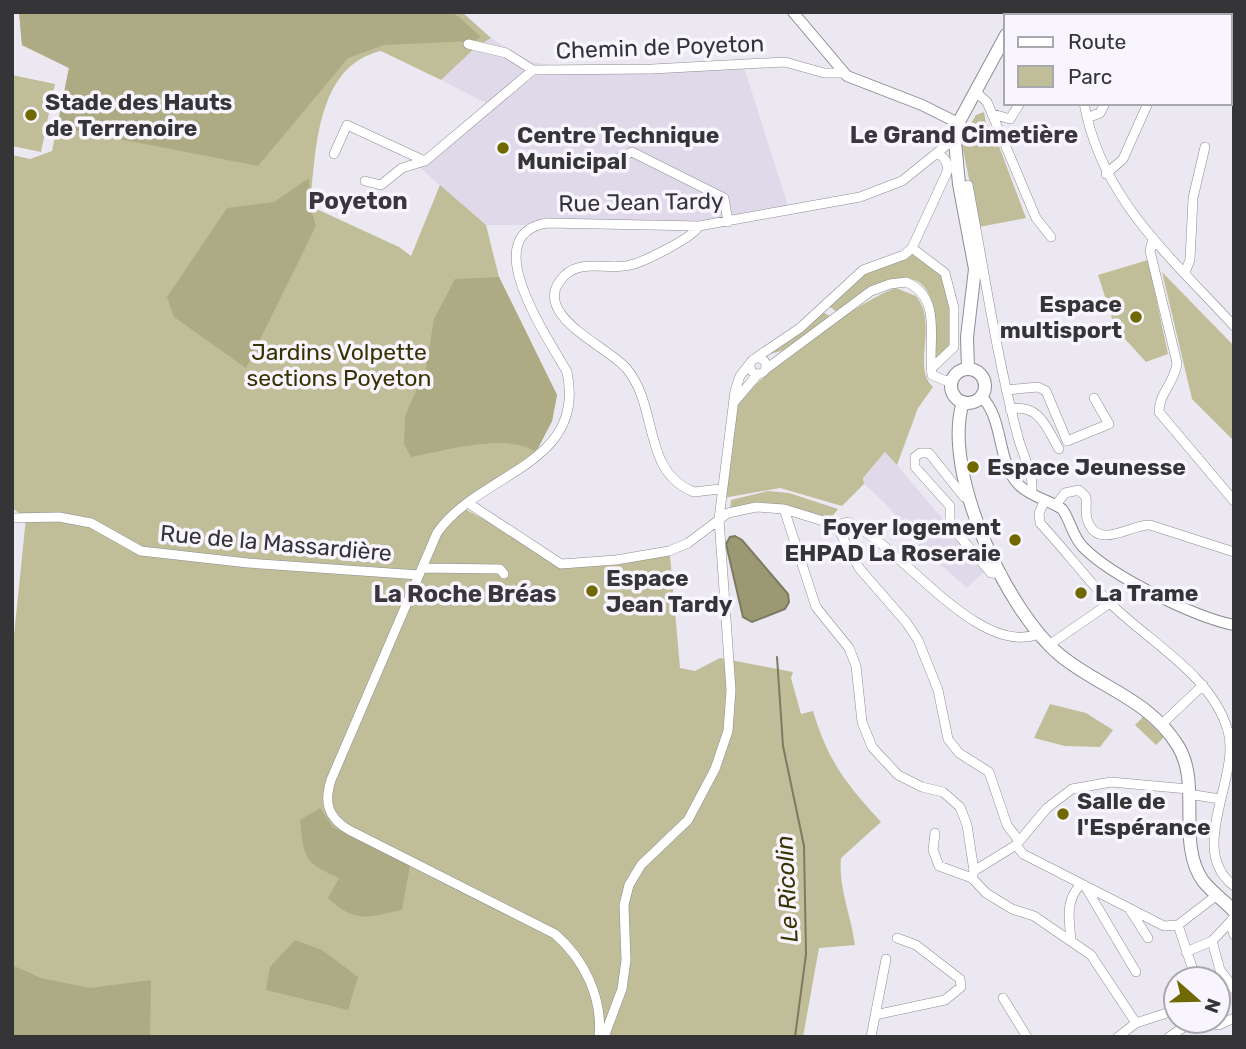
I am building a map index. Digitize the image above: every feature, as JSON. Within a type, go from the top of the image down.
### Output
[{"type":"main road","points":[[968,369],[967,337],[975,269],[953,140],[958,123],[1004,39]]},
{"type":"main road","points":[[968,369],[982,376],[985,386],[981,396],[973,402],[963,402],[955,397],[951,383],[955,374],[968,369]]},
{"type":"main road","points":[[963,402],[957,444],[968,495],[980,529],[1002,574],[1034,627],[1049,645],[1064,658],[1145,707],[1162,724],[1180,749],[1188,792],[1193,853],[1212,890],[1233,917]]},
{"type":"street","points":[[793,12],[816,36],[843,73],[856,81],[922,105],[958,123]]},
{"type":"street","points":[[468,44],[506,53],[533,70]]},
{"type":"street","name":"Chemin de Poyeton","points":[[365,181],[381,185],[402,168],[425,161],[533,70],[652,69],[785,62],[824,73],[843,73]]},
{"type":"street","points":[[976,92],[987,102],[1035,218],[1051,237]]},
{"type":"street","points":[[992,113],[1010,119],[1019,105]]},
{"type":"street","points":[[1084,105],[1106,174],[1130,213],[1234,325]]},
{"type":"street","points":[[1087,118],[1100,113],[1104,105]]},
{"type":"street","points":[[1106,174],[1123,159],[1147,105]]},
{"type":"street","points":[[334,154],[347,125],[425,161]]},
{"type":"street","name":"Rue Jean Tardy","points":[[601,1037],[599,1012],[591,984],[575,955],[555,934],[349,830],[329,811],[326,802],[331,780],[420,572],[444,524],[468,503],[553,442],[562,430],[570,405],[567,372],[517,279],[517,249],[528,229],[547,223],[699,226],[877,192],[902,181],[953,140]]},
{"type":"street","points":[[1185,272],[1190,260],[1193,198],[1205,147]]},
{"type":"street","points":[[607,163],[632,152],[724,198],[728,222]]},
{"type":"street","points":[[601,1037],[622,989],[626,960],[624,905],[629,885],[640,865],[688,820],[715,769],[728,731],[731,690],[719,519],[720,489],[732,405],[740,376],[757,359],[800,328],[863,270],[904,255],[912,248],[948,170],[946,161],[938,152]]},
{"type":"street","points":[[968,185],[1010,409],[1033,480],[1031,494]]},
{"type":"street","points":[[699,226],[690,236],[640,262],[620,267],[592,266],[573,269],[560,281],[555,300],[561,317],[614,356],[634,378],[649,411],[655,450],[669,473],[694,492],[720,489]]},
{"type":"street","points":[[1153,238],[1150,251],[1177,363],[1172,381],[1159,402],[1159,412],[1234,501]]},
{"type":"street","points":[[912,248],[945,273],[954,308],[954,347],[931,369]]},
{"type":"street","points":[[732,405],[762,372],[871,292],[890,284],[905,282],[922,293],[930,311],[931,369],[935,379],[951,383]]},
{"type":"street","points":[[757,359],[782,357]]},
{"type":"street","points":[[757,359],[762,372]]},
{"type":"street","points":[[757,359],[751,370],[762,372]]},
{"type":"street","points":[[1006,390],[1038,387],[1046,391],[1067,441],[1109,424],[1094,398]]},
{"type":"street","points":[[981,396],[994,411],[1013,476],[1031,494],[1065,512],[1077,541],[1094,555],[1166,600],[1206,618],[1234,625]]},
{"type":"street","points":[[1010,409],[1023,407],[1038,413],[1059,449]]},
{"type":"street","points":[[968,495],[964,497],[929,453],[920,453],[915,457],[915,467],[950,506],[950,525],[991,573],[1002,574]]},
{"type":"street","points":[[1056,505],[1065,493],[1079,490],[1086,497],[1088,522],[1105,536],[1117,535],[1141,524],[1150,525],[1234,552]]},
{"type":"street","points":[[1045,500],[1039,513],[1040,523],[1110,603],[1203,685],[1220,710],[1232,751],[1213,826],[1222,876],[1233,886]]},
{"type":"street","points":[[468,503],[561,564],[616,560],[669,551],[688,542],[728,513],[756,507],[784,509],[836,525],[848,522],[869,531],[923,582],[988,630],[1015,637],[1034,627]]},
{"type":"street","points":[[784,509],[816,607],[849,649],[856,666],[862,722],[872,747],[898,775],[922,788],[943,792],[960,807],[967,824],[973,874],[986,893],[1072,940],[1091,955],[1136,1023]]},
{"type":"street","name":"Rue de la Massardière","points":[[12,518],[59,517],[91,523],[141,551],[248,563],[420,572],[500,569],[504,574]]},
{"type":"street","points":[[836,525],[859,568],[900,613],[918,640],[938,690],[948,739],[959,752],[989,772],[1007,825],[1023,854],[1164,926],[1178,925],[1222,876]]},
{"type":"street","points":[[1049,645],[1110,603]]},
{"type":"street","points":[[1162,724],[1203,685]]},
{"type":"street","points":[[935,834],[933,850],[939,866],[973,874],[1018,843],[1056,798],[1072,789],[1111,782],[1220,799]]},
{"type":"street","points":[[1072,940],[1068,906],[1073,893],[1083,885]]},
{"type":"street","points":[[1083,885],[1136,972]]},
{"type":"street","points":[[1129,908],[1148,938]]},
{"type":"street","points":[[1233,917],[1234,935]]},
{"type":"street","points":[[1186,952],[1212,941],[1233,917]]},
{"type":"street","points":[[1178,925],[1191,965]]},
{"type":"street","points":[[875,1015],[945,1000],[961,987],[960,979],[949,970],[916,945],[897,938]]},
{"type":"street","points":[[1212,941],[1220,970],[1234,989]]},
{"type":"street","points":[[871,1037],[886,959]]},
{"type":"street","points":[[1003,999],[1027,1037]]},
{"type":"street","points":[[1118,1037],[1136,1023],[1162,1015]]},
{"type":"shaded area","points":[[19,12],[450,12],[481,37],[474,41],[384,45],[348,58],[258,166],[57,127],[69,68],[22,45]]},
{"type":"shaded area","points":[[491,38],[531,62],[552,65],[743,64],[788,206],[717,224],[485,225],[418,166],[488,104],[441,80],[476,47]]},
{"type":"shaded area","points":[[309,178],[310,206],[316,226],[246,368],[174,317],[167,297],[227,208],[274,202]]},
{"type":"shaded area","points":[[499,277],[557,395],[552,421],[536,452],[524,446],[493,443],[411,457],[404,444],[405,416],[426,368],[434,319],[455,279]]},
{"type":"shaded area","points":[[886,452],[986,570],[967,588],[919,546],[886,504],[864,484],[863,478]]},
{"type":"shaded area","points":[[735,536],[742,540],[788,594],[789,602],[785,609],[752,622],[743,617],[726,544],[730,537]]},
{"type":"shaded area","points":[[320,808],[333,827],[410,865],[402,910],[371,916],[354,915],[328,898],[339,878],[319,868],[308,858],[300,820]]},
{"type":"shaded area","points":[[295,940],[322,950],[358,977],[348,1010],[266,990],[270,967]]},
{"type":"shaded area","points":[[12,965],[41,978],[90,988],[151,980],[150,1037],[12,1037]]},
{"type":"green space","name":"Jardins Volpette sections Poyeton","points":[[19,12],[462,12],[491,38],[476,47],[441,80],[381,51],[359,60],[343,74],[331,93],[323,114],[314,162],[310,206],[399,247],[411,256],[440,185],[486,225],[499,277],[557,395],[552,421],[536,452],[461,507],[517,537],[559,566],[670,555],[680,668],[695,671],[720,658],[793,672],[791,678],[801,714],[813,711],[832,758],[858,796],[881,822],[841,858],[843,890],[855,945],[819,948],[803,1037],[12,1037],[12,655],[26,518],[12,508],[12,155],[30,159],[52,151],[69,68],[22,45]]},
{"type":"green space","name":"Stade des Hauts de Terrenoire","points":[[12,75],[55,84],[41,152],[12,146]]},
{"type":"green space","points":[[984,112],[986,123],[997,141],[1026,218],[979,227],[961,140],[976,115]]},
{"type":"green space","points":[[915,254],[939,269],[949,288],[952,345],[935,360],[933,306],[926,289],[916,281],[903,279],[890,282],[875,288],[837,312],[830,307],[863,274]]},
{"type":"green space","name":"Espace multisport","points":[[1148,260],[1168,354],[1146,362],[1115,328],[1098,275]]},
{"type":"green space","name":"Espace multisport","points":[[1162,272],[1234,346],[1234,441],[1192,399]]},
{"type":"green space","points":[[896,288],[916,296],[922,307],[926,332],[924,368],[933,387],[918,408],[897,465],[885,452],[863,478],[864,484],[842,506],[780,488],[723,498],[736,408],[746,394],[809,340],[859,307]]},
{"type":"green space","points":[[823,312],[831,317],[785,350],[766,355]]},
{"type":"green space","points":[[768,491],[789,493],[838,509],[831,518],[773,504],[730,509],[731,500]]},
{"type":"green space","points":[[1050,704],[1086,713],[1113,730],[1100,747],[1065,746],[1034,738]]},
{"type":"green space","points":[[1143,717],[1164,737],[1156,745],[1135,725]]},
{"type":"waterway","name":"Le Ricolin","points":[[777,657],[783,746],[804,846],[806,954],[795,1037]]},
{"type":"place","name":"Stade des Hauts de Terrenoire","points":[[31,115]]},
{"type":"place","name":"Centre Technique Municipal","points":[[503,148]]},
{"type":"place","name":"Espace multisport","points":[[1136,317]]},
{"type":"place","name":"Espace Jeunesse","points":[[973,467]]},
{"type":"place","name":"Foyer logement EHPAD La Roseraie","points":[[1015,540]]},
{"type":"place","name":"Espace Jean Tardy","points":[[592,591]]},
{"type":"place","name":"La Trame","points":[[1081,593]]},
{"type":"place","name":"Salle de l'Espérance","points":[[1063,814]]},
{"type":"district","name":"Le Grand Cimetière","points":[[964,135]]},
{"type":"district","name":"Poyeton","points":[[358,201]]},
{"type":"district","name":"La Roche Bréas","points":[[465,594]]}]
